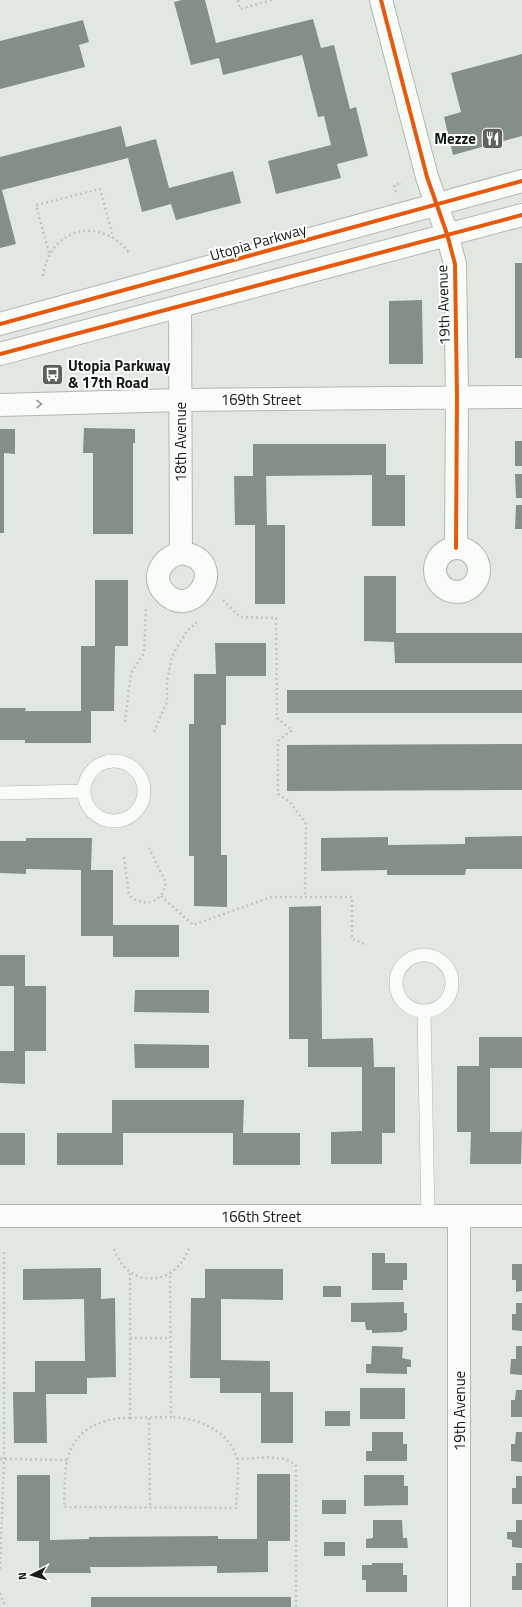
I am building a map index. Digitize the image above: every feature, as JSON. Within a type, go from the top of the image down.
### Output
[{"type":"street","name":"19th Avenue","points":[[381,0],[427,177],[447,234],[455,264],[457,397],[456,548]]},
{"type":"street","name":"Utopia Parkway","points":[[0,324],[436,204],[522,182]]},
{"type":"street","points":[[0,354],[180,307],[522,214]]},
{"type":"street","name":"18th Avenue","points":[[180,307],[181,553]]},
{"type":"street","name":"169th Street","points":[[0,405],[180,400],[522,397]]},
{"type":"street","name":"166th Street","points":[[0,1216],[522,1216]]},
{"type":"street","name":"19th Avenue","points":[[458,1216],[459,1607]]},
{"type":"lane","points":[[117,761],[126,764],[135,770],[141,778],[144,787],[144,797],[134,814],[116,822],[106,821],[90,810],[85,801],[84,791],[90,772],[102,764],[117,761]]},
{"type":"lane","points":[[0,793],[84,791]]},
{"type":"lane","points":[[427,955],[443,962],[453,979],[450,993],[443,1005],[434,1010],[424,1012],[408,1006],[401,1000],[397,991],[396,982],[398,973],[409,959],[427,955]]},
{"type":"lane","points":[[424,1012],[428,1216]]},
{"type":"path","points":[[238,0],[240,9],[272,0]]},
{"type":"path","points":[[396,192],[394,185],[402,183]]},
{"type":"path","points":[[49,253],[36,206],[100,189],[113,237]]},
{"type":"path","points":[[42,276],[44,264],[49,253],[57,243],[67,236],[78,232],[90,230],[102,232],[113,237],[123,245],[130,254]]},
{"type":"path","points":[[223,600],[240,617],[276,618],[277,718],[292,730],[278,741],[278,794],[290,802],[306,824],[305,897]]},
{"type":"path","points":[[125,722],[131,673],[144,653],[146,606]]},
{"type":"path","points":[[154,732],[167,702],[167,681],[172,656],[186,631],[201,618]]},
{"type":"path","points":[[124,857],[129,895],[142,903],[150,903],[161,896],[166,883],[149,848]]},
{"type":"path","points":[[161,896],[194,925],[271,897],[352,897],[352,939],[367,945]]},
{"type":"path","points":[[114,1249],[117,1258],[130,1273],[150,1279],[160,1278],[170,1274],[182,1263],[189,1248]]},
{"type":"path","points":[[0,1569],[4,1460],[4,1249]]},
{"type":"path","points":[[130,1273],[130,1418]]},
{"type":"path","points":[[170,1274],[171,1417]]},
{"type":"path","points":[[130,1338],[170,1338]]},
{"type":"path","points":[[117,1417],[130,1418],[171,1417],[190,1419],[209,1425],[221,1434],[237,1459],[236,1508],[64,1507],[67,1460],[77,1440],[93,1425],[105,1420],[117,1417]]},
{"type":"path","points":[[149,1418],[150,1507]]},
{"type":"path","points":[[237,1459],[284,1458],[293,1462],[296,1466],[296,1607]]},
{"type":"path","points":[[0,1459],[67,1460]]},
{"type":"path","points":[[0,1593],[5,1607]]},
{"type":"building","points":[[182,0],[205,0],[216,43],[313,19],[321,48],[334,45],[350,109],[356,107],[368,156],[337,164],[341,178],[276,194],[268,161],[331,145],[324,116],[318,117],[302,55],[223,75],[219,58],[191,65],[174,2]]},
{"type":"building","points":[[83,20],[89,42],[79,45],[85,67],[0,89],[0,41]]},
{"type":"building","points":[[522,54],[522,136],[453,155],[444,117],[461,112],[451,73]]},
{"type":"building","points":[[121,126],[126,147],[156,139],[169,188],[233,171],[241,203],[176,220],[171,204],[142,212],[128,158],[2,190],[16,244],[0,248],[0,157]]},
{"type":"building","points":[[515,263],[522,263],[522,358],[515,358]]},
{"type":"building","points":[[422,300],[423,364],[389,364],[389,301]]},
{"type":"building","points":[[84,428],[135,429],[135,443],[133,443],[133,534],[93,534],[93,453],[83,453]]},
{"type":"building","points":[[0,429],[15,429],[15,454],[4,453],[4,533],[0,533]]},
{"type":"building","points":[[515,441],[522,441],[522,466],[515,466]]},
{"type":"building","points":[[253,444],[386,444],[386,475],[405,475],[405,526],[372,526],[372,475],[266,476],[267,525],[285,525],[285,604],[255,604],[255,525],[235,525],[234,476],[253,476]]},
{"type":"building","points":[[515,474],[522,474],[522,498],[516,498]]},
{"type":"building","points":[[516,505],[522,505],[522,529],[515,529]]},
{"type":"building","points":[[364,576],[396,576],[396,633],[522,633],[522,663],[395,663],[394,642],[364,641]]},
{"type":"building","points":[[95,580],[128,580],[128,646],[115,646],[114,711],[91,711],[91,743],[25,743],[25,740],[0,740],[0,708],[26,708],[25,711],[81,711],[81,646],[95,646]]},
{"type":"building","points":[[215,643],[266,643],[266,676],[226,676],[226,725],[221,725],[221,855],[227,855],[227,907],[194,906],[194,856],[189,856],[189,724],[194,724],[194,674],[216,674]]},
{"type":"building","points":[[287,690],[522,690],[522,713],[287,713]]},
{"type":"building","points":[[522,744],[522,790],[287,791],[287,745]]},
{"type":"building","points":[[522,836],[522,869],[466,869],[465,875],[387,875],[387,870],[321,871],[321,838],[388,837],[388,845],[465,844],[465,837]]},
{"type":"building","points":[[26,838],[92,838],[91,870],[113,870],[113,925],[179,925],[179,957],[113,957],[113,936],[81,936],[81,870],[26,869],[26,874],[0,873],[0,841],[26,841]]},
{"type":"building","points":[[321,906],[322,1039],[373,1038],[374,1067],[395,1067],[395,1133],[382,1133],[382,1164],[331,1164],[331,1132],[362,1131],[362,1067],[308,1067],[308,1039],[289,1039],[289,907]]},
{"type":"building","points":[[0,955],[25,955],[25,986],[46,986],[46,1051],[25,1051],[25,1084],[0,1083],[0,1051],[14,1051],[14,986],[0,986]]},
{"type":"building","points":[[135,990],[209,990],[209,1013],[134,1012]]},
{"type":"building","points":[[479,1037],[522,1037],[522,1068],[490,1068],[490,1132],[521,1132],[522,1128],[521,1164],[470,1164],[471,1132],[457,1132],[457,1066],[479,1066]]},
{"type":"building","points":[[134,1044],[209,1045],[209,1068],[135,1068]]},
{"type":"building","points":[[112,1100],[244,1100],[243,1133],[300,1133],[300,1165],[233,1165],[233,1133],[123,1133],[123,1165],[57,1165],[57,1133],[112,1133]]},
{"type":"building","points":[[0,1133],[25,1133],[25,1165],[0,1165]]},
{"type":"building","points":[[372,1253],[385,1253],[385,1263],[407,1263],[407,1280],[403,1280],[403,1290],[372,1290]]},
{"type":"building","points":[[512,1264],[522,1264],[522,1291],[516,1292],[516,1280],[512,1280]]},
{"type":"building","points":[[101,1268],[101,1299],[115,1298],[116,1377],[87,1378],[87,1394],[46,1394],[47,1443],[14,1443],[13,1392],[35,1392],[35,1361],[85,1361],[84,1299],[23,1300],[23,1269]]},
{"type":"building","points":[[205,1269],[283,1269],[283,1300],[221,1299],[221,1360],[270,1361],[270,1392],[293,1392],[293,1443],[261,1443],[261,1393],[220,1393],[220,1378],[190,1378],[191,1298],[205,1298]]},
{"type":"building","points":[[323,1286],[341,1286],[341,1297],[323,1297]]},
{"type":"building","points":[[404,1302],[404,1313],[407,1313],[407,1330],[403,1332],[372,1333],[372,1330],[366,1330],[365,1322],[351,1322],[351,1303]]},
{"type":"building","points":[[516,1303],[522,1303],[522,1331],[512,1330],[512,1314],[516,1314]]},
{"type":"building","points":[[372,1346],[403,1347],[402,1358],[411,1360],[411,1367],[407,1367],[407,1374],[366,1373],[366,1364],[371,1364]]},
{"type":"building","points":[[516,1346],[522,1346],[522,1375],[510,1374],[511,1359],[516,1359]]},
{"type":"building","points":[[360,1388],[405,1388],[405,1419],[360,1419]]},
{"type":"building","points":[[516,1390],[522,1390],[522,1417],[511,1417],[511,1400],[515,1400]]},
{"type":"building","points":[[325,1411],[350,1411],[350,1426],[325,1426]]},
{"type":"building","points":[[372,1432],[403,1432],[403,1444],[407,1444],[407,1461],[366,1461],[366,1451],[372,1451]]},
{"type":"building","points":[[516,1432],[522,1432],[522,1462],[511,1461],[511,1444],[515,1444]]},
{"type":"building","points":[[257,1474],[290,1474],[290,1541],[268,1541],[268,1572],[217,1573],[217,1566],[90,1567],[91,1573],[39,1573],[39,1541],[17,1541],[17,1475],[50,1475],[50,1540],[89,1539],[89,1537],[218,1536],[218,1539],[257,1539]]},
{"type":"building","points":[[364,1475],[404,1475],[404,1486],[408,1486],[408,1505],[364,1506]]},
{"type":"building","points":[[516,1476],[522,1476],[522,1504],[512,1504],[512,1488],[516,1488]]},
{"type":"building","points":[[322,1500],[346,1500],[346,1514],[322,1514]]},
{"type":"building","points":[[373,1520],[402,1520],[403,1538],[407,1538],[408,1548],[366,1548],[366,1539],[373,1538]]},
{"type":"building","points":[[516,1520],[522,1520],[522,1548],[512,1547],[512,1540],[507,1539],[507,1532],[516,1532]]},
{"type":"building","points":[[324,1542],[345,1542],[345,1556],[324,1556]]},
{"type":"building","points":[[372,1563],[403,1563],[403,1575],[407,1575],[407,1592],[366,1592],[366,1580],[362,1580],[362,1565],[372,1565]]},
{"type":"building","points":[[516,1563],[522,1563],[522,1590],[512,1590],[512,1576],[516,1576]]},
{"type":"building","points":[[91,1597],[291,1597],[291,1607],[91,1607]]},
{"type":"cycle path","points":[[381,0],[427,177],[447,234],[455,264],[457,397],[456,548]]},
{"type":"cycle path","points":[[0,324],[522,181]]},
{"type":"cycle path","points":[[0,354],[522,215]]},
{"type":"place","name":"Mezze","points":[[492,138]]},
{"type":"place","name":"Utopia Parkway & 17th Road","points":[[53,374]]}]
